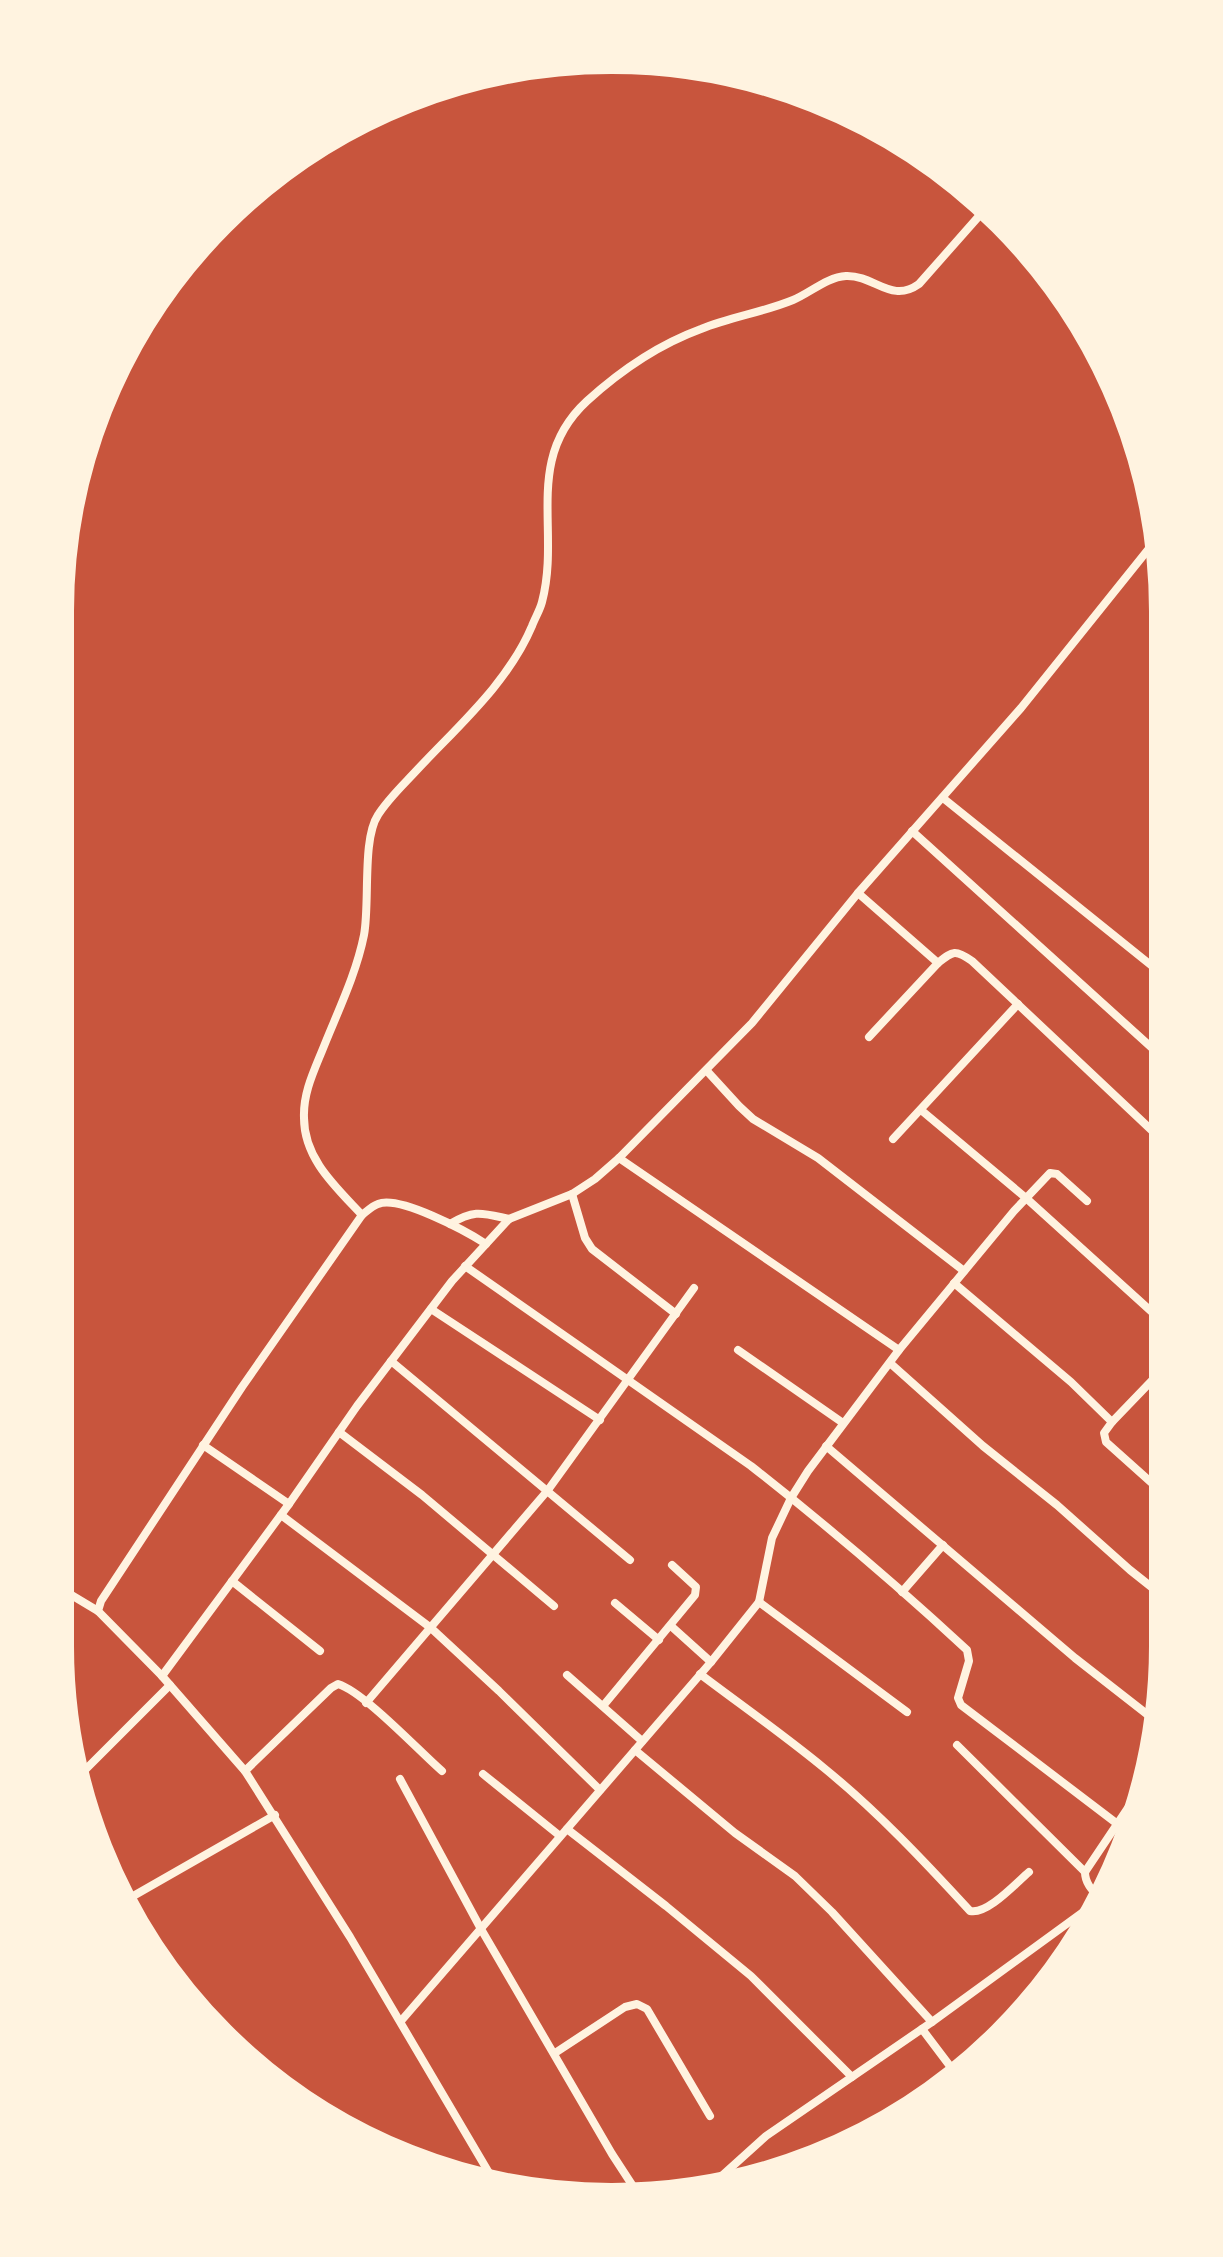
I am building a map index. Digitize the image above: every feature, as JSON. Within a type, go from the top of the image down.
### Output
[{"type":"street","points":[[362,1215],[318,1165],[308,1143],[303,1120],[306,1090],[347,990],[363,937],[371,828],[396,793],[509,670],[525,641],[542,602],[546,572],[548,473],[556,443],[569,419],[640,360],[698,330],[774,307],[845,276],[898,292],[909,291],[919,284],[979,217]]},
{"type":"street","points":[[162,1676],[391,1361],[465,1266],[509,1219],[572,1194],[595,1179],[707,1071],[752,1023],[858,893],[1021,708],[1147,551]]},
{"type":"street","points":[[943,798],[1151,965]]},
{"type":"street","points":[[912,831],[1151,1047]]},
{"type":"street","points":[[858,893],[938,963]]},
{"type":"street","points":[[869,1037],[938,963],[951,953],[961,953],[1151,1130]]},
{"type":"street","points":[[893,1139],[1018,1004]]},
{"type":"street","points":[[707,1071],[753,1119],[818,1158],[964,1271]]},
{"type":"street","points":[[921,1110],[1026,1198],[1151,1311]]},
{"type":"street","points":[[619,1158],[899,1350]]},
{"type":"street","points":[[401,2021],[711,1662],[759,1602],[772,1538],[791,1498],[843,1423],[964,1271],[1050,1173],[1057,1174],[1087,1201]]},
{"type":"street","points":[[572,1194],[585,1238],[592,1249],[676,1314]]},
{"type":"street","points":[[98,1611],[101,1601],[203,1445],[362,1215],[377,1204],[389,1202],[410,1207],[450,1224],[486,1244]]},
{"type":"street","points":[[450,1224],[476,1212],[509,1219]]},
{"type":"street","points":[[465,1266],[629,1379],[791,1498],[902,1592],[967,1650],[969,1661],[958,1698],[961,1705],[1120,1826]]},
{"type":"street","points":[[954,1283],[1071,1382],[1112,1422]]},
{"type":"street","points":[[366,1703],[548,1490],[694,1288]]},
{"type":"street","points":[[431,1309],[600,1420]]},
{"type":"street","points":[[738,1350],[843,1423]]},
{"type":"street","points":[[391,1361],[630,1560]]},
{"type":"street","points":[[890,1363],[983,1446],[1151,1587]]},
{"type":"street","points":[[1151,1382],[1104,1433],[1106,1442],[1151,1482]]},
{"type":"street","points":[[339,1432],[422,1495],[554,1606]]},
{"type":"street","points":[[203,1445],[289,1504]]},
{"type":"street","points":[[826,1446],[1075,1658],[1146,1714]]},
{"type":"street","points":[[281,1515],[431,1628],[600,1790]]},
{"type":"street","points":[[902,1592],[943,1545]]},
{"type":"street","points":[[603,1706],[695,1595],[696,1587],[672,1565]]},
{"type":"street","points":[[232,1581],[320,1651]]},
{"type":"street","points":[[72,1595],[98,1611],[162,1676],[245,1771],[401,2021],[488,2171]]},
{"type":"street","points":[[759,1602],[907,1712]]},
{"type":"street","points":[[615,1603],[659,1640]]},
{"type":"street","points":[[671,1626],[711,1662]]},
{"type":"street","points":[[700,1674],[824,1767],[906,1843],[970,1911],[977,1913],[986,1908],[1029,1872]]},
{"type":"street","points":[[567,1675],[642,1741]]},
{"type":"street","points":[[245,1771],[338,1684],[346,1686],[442,1771]]},
{"type":"street","points":[[86,1769],[170,1685]]},
{"type":"street","points":[[957,1745],[1085,1872]]},
{"type":"street","points":[[635,1750],[735,1833],[795,1876],[932,2022]]},
{"type":"street","points":[[483,1774],[666,1906],[751,1976],[852,2077]]},
{"type":"street","points":[[400,1779],[481,1929],[632,2184]]},
{"type":"street","points":[[1092,1889],[1085,1879],[1085,1872],[1125,1811]]},
{"type":"street","points":[[134,1896],[275,1815]]},
{"type":"street","points":[[725,2173],[766,2136],[932,2022],[1079,1915]]},
{"type":"street","points":[[555,2053],[625,2007],[637,2004],[647,2009],[710,2116]]},
{"type":"street","points":[[922,2029],[950,2066]]}]
